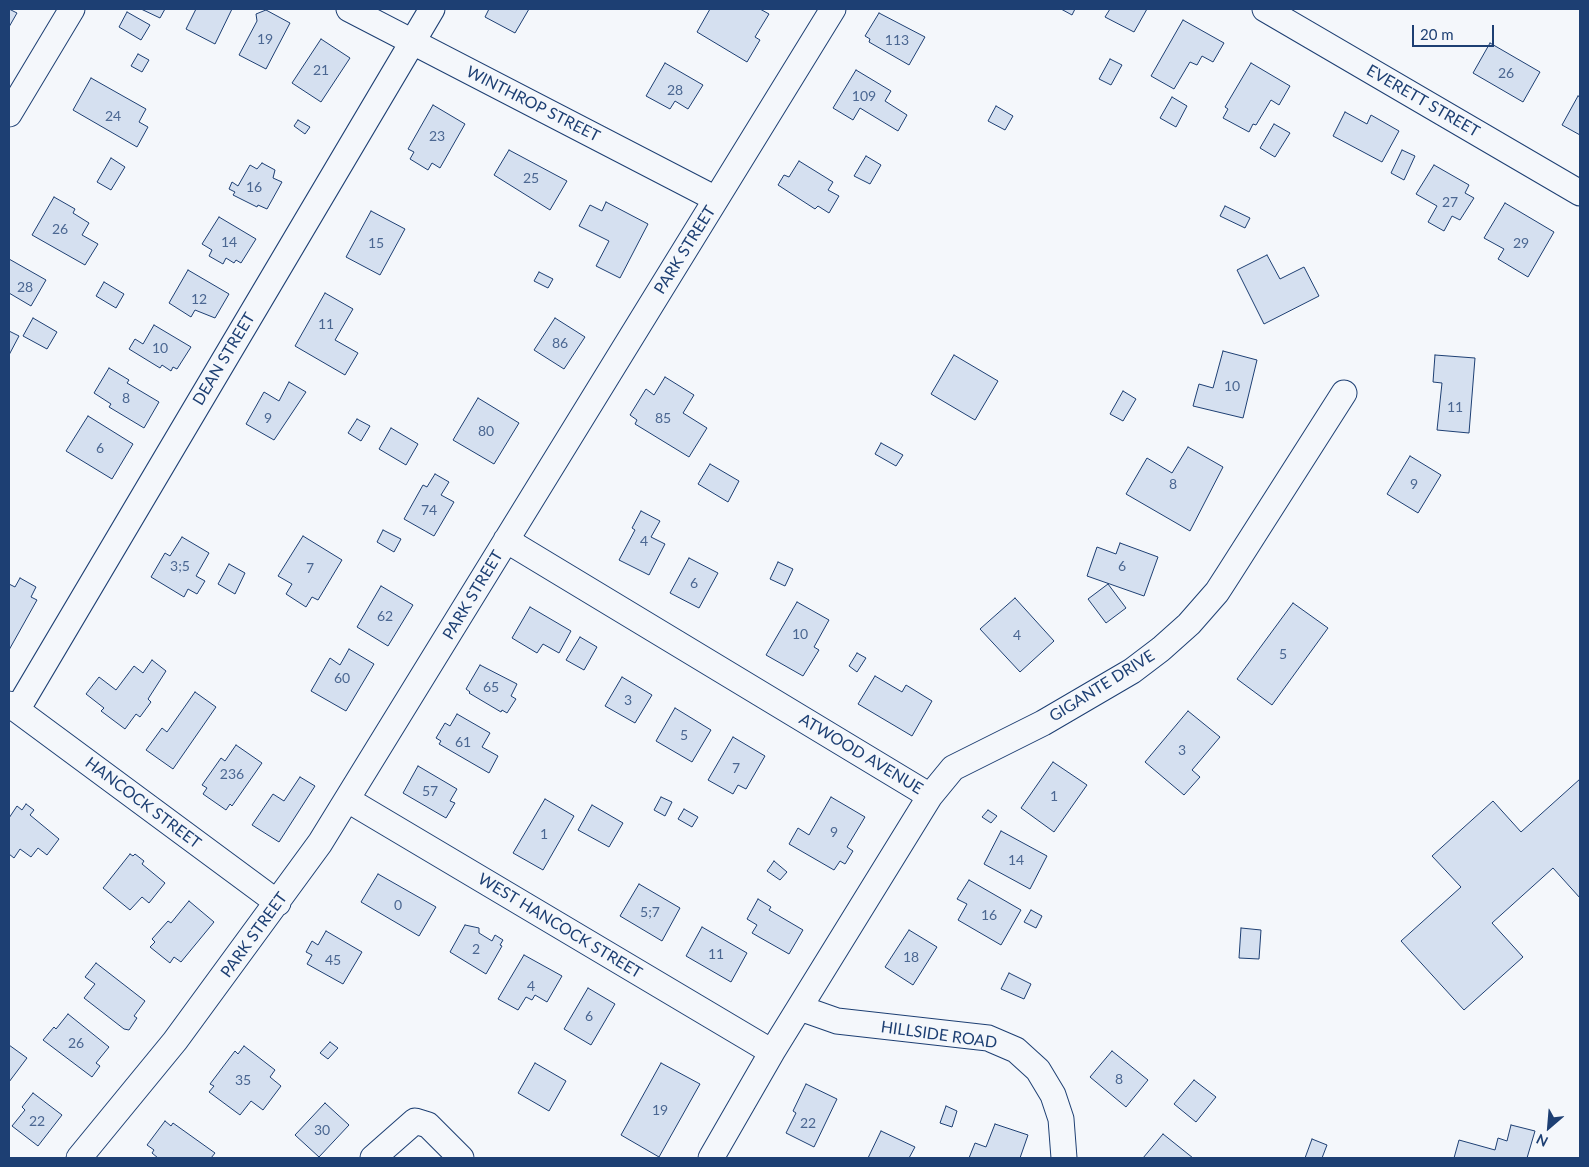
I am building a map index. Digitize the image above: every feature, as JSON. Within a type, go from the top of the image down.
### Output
[{"type":"street","points":[[9,114],[72,9]]},
{"type":"street","name":"WINTHROP STREET","points":[[349,9],[716,199]]},
{"type":"street","name":"DEAN STREET","points":[[13,707],[432,9]]},
{"type":"street","name":"PARK STREET","points":[[79,1158],[175,1041],[278,903],[348,800],[833,9]]},
{"type":"street","name":"EVERETT STREET","points":[[1265,9],[1580,193]]},
{"type":"street","name":"GIGANTE DRIVE","points":[[930,796],[944,776],[953,768],[1044,723],[1132,671],[1162,649],[1189,624],[1223,584],[1344,393]]},
{"type":"street","name":"ATWOOD AVENUE","points":[[506,540],[930,796],[772,1052],[711,1158]]},
{"type":"street","name":"HANCOCK STREET","points":[[13,707],[278,903]]},
{"type":"street","name":"WEST HANCOCK STREET","points":[[348,800],[772,1052]]},
{"type":"street","name":"HILLSIDE ROAD","points":[[800,1008],[837,1021],[988,1038],[1016,1050],[1038,1070],[1053,1095],[1061,1119],[1064,1158]]},
{"type":"street","points":[[373,1158],[409,1123],[420,1121],[428,1125],[461,1158]]},
{"type":"building","points":[[9,9],[17,13],[9,27]]},
{"type":"building","points":[[141,9],[165,9],[160,18]]},
{"type":"building","points":[[196,9],[232,9],[215,44],[186,29]]},
{"type":"building","points":[[489,9],[529,9],[515,33],[485,17]]},
{"type":"building","points":[[710,9],[760,9],[769,14],[755,37],[760,40],[747,62],[697,32]]},
{"type":"building","points":[[1061,9],[1075,9],[1072,15]]},
{"type":"building","points":[[1110,9],[1147,9],[1134,32],[1105,17]]},
{"type":"building","points":[[266,10],[290,23],[266,69],[239,55],[257,21],[256,14]]},
{"type":"building","points":[[127,12],[150,25],[141,40],[119,27]]},
{"type":"building","points":[[879,13],[925,37],[909,65],[869,42],[870,39],[865,36]]},
{"type":"building","points":[[1183,20],[1224,43],[1213,62],[1202,56],[1197,65],[1190,62],[1174,89],[1151,76]]},
{"type":"building","points":[[321,39],[350,58],[321,102],[292,83]]},
{"type":"building","points":[[1490,43],[1540,72],[1523,102],[1473,73]]},
{"type":"building","points":[[138,54],[149,60],[142,72],[131,66]]},
{"type":"building","points":[[1110,59],[1122,65],[1111,85],[1099,79]]},
{"type":"building","points":[[665,63],[703,85],[688,109],[675,101],[670,109],[646,96]]},
{"type":"building","points":[[1251,63],[1290,86],[1279,105],[1271,100],[1256,125],[1253,124],[1249,132],[1223,118],[1228,109],[1225,107]]},
{"type":"building","points":[[856,70],[891,91],[885,101],[907,115],[898,131],[860,108],[853,120],[833,108]]},
{"type":"building","points":[[91,78],[146,109],[139,122],[148,127],[137,147],[73,110]]},
{"type":"building","points":[[1578,96],[1580,97],[1580,135],[1562,125]]},
{"type":"building","points":[[1172,97],[1187,106],[1176,127],[1160,118]]},
{"type":"building","points":[[433,105],[465,124],[440,168],[432,163],[428,170],[410,159],[414,152],[408,149]]},
{"type":"building","points":[[996,106],[1013,116],[1005,130],[988,121]]},
{"type":"building","points":[[1345,112],[1367,124],[1371,115],[1399,131],[1382,162],[1333,136]]},
{"type":"building","points":[[298,120],[310,127],[305,134],[294,126]]},
{"type":"building","points":[[1274,124],[1290,133],[1275,157],[1260,148]]},
{"type":"building","points":[[509,150],[567,181],[550,210],[494,175]]},
{"type":"building","points":[[1402,150],[1415,156],[1404,180],[1391,173]]},
{"type":"building","points":[[866,156],[881,165],[870,184],[854,176]]},
{"type":"building","points":[[111,158],[125,167],[111,190],[97,182]]},
{"type":"building","points":[[799,161],[833,182],[828,190],[839,196],[829,213],[818,206],[815,209],[778,185],[784,175],[789,177]]},
{"type":"building","points":[[262,163],[275,170],[273,178],[282,182],[267,209],[258,205],[257,207],[233,195],[235,192],[229,189],[232,182],[238,186],[250,165],[257,169]]},
{"type":"building","points":[[1434,165],[1469,185],[1465,193],[1474,198],[1460,220],[1452,216],[1444,231],[1428,222],[1437,206],[1416,194]]},
{"type":"building","points":[[54,197],[75,209],[73,213],[89,223],[82,235],[98,244],[85,265],[32,235]]},
{"type":"building","points":[[606,202],[648,224],[620,278],[596,266],[609,241],[579,226],[590,205],[602,211]]},
{"type":"building","points":[[1505,203],[1554,232],[1528,277],[1498,259],[1504,249],[1484,238]]},
{"type":"building","points":[[1225,206],[1250,218],[1245,228],[1220,216]]},
{"type":"building","points":[[371,211],[405,229],[380,275],[346,257]]},
{"type":"building","points":[[219,217],[256,239],[241,263],[236,260],[234,263],[226,258],[223,264],[209,256],[212,250],[202,244]]},
{"type":"building","points":[[1267,255],[1280,279],[1304,267],[1319,296],[1264,324],[1237,270]]},
{"type":"building","points":[[9,259],[46,280],[31,306],[9,293]]},
{"type":"building","points":[[188,270],[229,294],[215,318],[195,310],[191,317],[169,303]]},
{"type":"building","points":[[539,272],[553,279],[548,288],[534,281]]},
{"type":"building","points":[[104,282],[124,294],[116,308],[96,296]]},
{"type":"building","points":[[325,293],[353,309],[335,340],[358,353],[345,375],[295,346]]},
{"type":"building","points":[[33,318],[57,332],[47,349],[23,336]]},
{"type":"building","points":[[555,318],[585,337],[564,369],[534,350]]},
{"type":"building","points":[[154,325],[191,347],[177,369],[173,367],[171,371],[162,365],[160,368],[129,349],[135,339],[143,344]]},
{"type":"building","points":[[9,331],[19,336],[9,355]]},
{"type":"building","points":[[1223,351],[1257,360],[1243,418],[1193,406],[1199,384],[1213,388]]},
{"type":"building","points":[[954,355],[998,381],[975,420],[931,394]]},
{"type":"building","points":[[1435,355],[1475,358],[1469,433],[1437,430],[1442,383],[1433,382]]},
{"type":"building","points":[[109,368],[129,380],[127,383],[159,402],[144,428],[109,407],[111,404],[94,393]]},
{"type":"building","points":[[665,377],[694,395],[683,413],[707,428],[689,457],[635,424],[637,420],[630,415],[646,389],[654,395]]},
{"type":"building","points":[[289,382],[306,392],[274,440],[246,424],[264,392],[279,401]]},
{"type":"building","points":[[1123,391],[1136,399],[1123,421],[1110,414]]},
{"type":"building","points":[[478,398],[519,423],[494,464],[453,440]]},
{"type":"building","points":[[88,416],[133,444],[112,479],[66,451]]},
{"type":"building","points":[[357,419],[370,426],[361,441],[348,433]]},
{"type":"building","points":[[391,428],[418,444],[406,465],[379,449]]},
{"type":"building","points":[[881,443],[903,455],[896,466],[875,454]]},
{"type":"building","points":[[1188,447],[1223,467],[1190,531],[1126,494],[1147,458],[1172,473]]},
{"type":"building","points":[[1410,456],[1441,475],[1418,513],[1387,494]]},
{"type":"building","points":[[710,464],[739,481],[728,502],[698,484]]},
{"type":"building","points":[[435,474],[449,482],[441,495],[454,502],[434,536],[404,519],[423,485],[427,487]]},
{"type":"building","points":[[641,511],[660,521],[651,537],[665,544],[649,575],[619,560],[635,530],[632,528]]},
{"type":"building","points":[[383,530],[401,539],[394,552],[377,542]]},
{"type":"building","points":[[303,536],[342,560],[318,600],[312,597],[306,607],[286,594],[292,584],[278,576]]},
{"type":"building","points":[[182,537],[209,553],[196,576],[205,581],[197,594],[188,589],[184,597],[151,577],[165,553],[170,556]]},
{"type":"building","points":[[1120,543],[1158,557],[1144,596],[1087,576],[1097,547],[1116,554]]},
{"type":"building","points":[[689,558],[718,573],[699,608],[670,593]]},
{"type":"building","points":[[778,562],[793,569],[785,586],[770,579]]},
{"type":"building","points":[[229,564],[245,573],[235,594],[218,584]]},
{"type":"building","points":[[20,578],[36,587],[31,597],[37,600],[9,650],[9,584],[15,587]]},
{"type":"building","points":[[1108,584],[1126,608],[1106,623],[1088,599]]},
{"type":"building","points":[[381,586],[413,605],[388,646],[357,627]]},
{"type":"building","points":[[1015,598],[1054,641],[1020,672],[980,629]]},
{"type":"building","points":[[797,602],[829,620],[814,647],[819,650],[803,676],[766,655]]},
{"type":"building","points":[[1293,603],[1328,628],[1272,705],[1237,679]]},
{"type":"building","points":[[530,607],[571,631],[559,653],[543,644],[537,653],[512,638]]},
{"type":"building","points":[[580,637],[597,647],[584,670],[566,660]]},
{"type":"building","points":[[349,649],[374,664],[346,711],[311,691],[330,658],[340,665]]},
{"type":"building","points":[[857,653],[866,658],[857,672],[849,666]]},
{"type":"building","points":[[152,660],[166,671],[148,699],[151,702],[140,717],[136,714],[125,729],[101,711],[104,708],[86,694],[99,677],[116,690],[134,666],[143,673]]},
{"type":"building","points":[[480,665],[517,684],[511,696],[516,699],[507,713],[502,710],[501,712],[469,693],[466,689]]},
{"type":"building","points":[[875,676],[902,692],[906,685],[932,701],[912,736],[858,704]]},
{"type":"building","points":[[622,677],[652,695],[635,723],[605,706]]},
{"type":"building","points":[[195,692],[216,707],[173,769],[146,750],[162,728],[167,732]]},
{"type":"building","points":[[675,708],[711,730],[692,762],[656,741]]},
{"type":"building","points":[[1188,711],[1220,737],[1192,770],[1200,777],[1184,795],[1145,762]]},
{"type":"building","points":[[457,714],[490,733],[482,747],[498,756],[489,773],[439,744],[441,741],[436,738],[445,723],[450,726]]},
{"type":"building","points":[[733,737],[765,756],[746,789],[738,785],[733,794],[708,780]]},
{"type":"building","points":[[236,745],[262,763],[232,806],[230,804],[226,810],[203,794],[207,788],[202,785],[221,758],[225,761]]},
{"type":"building","points":[[1053,762],[1087,785],[1054,832],[1021,808]]},
{"type":"building","points":[[418,766],[457,789],[450,801],[455,803],[446,818],[403,793]]},
{"type":"building","points":[[300,777],[315,786],[279,842],[252,825],[273,794],[284,801]]},
{"type":"building","points":[[1580,779],[1580,898],[1553,868],[1492,923],[1523,957],[1464,1010],[1401,941],[1461,887],[1432,856],[1493,801],[1521,832]]},
{"type":"building","points":[[661,797],[672,802],[665,816],[654,810]]},
{"type":"building","points":[[831,797],[865,817],[847,847],[853,851],[845,864],[840,861],[834,870],[789,844],[798,828],[809,835]]},
{"type":"building","points":[[545,799],[574,816],[543,870],[513,853]]},
{"type":"building","points":[[26,804],[34,810],[30,815],[59,839],[47,855],[38,848],[31,857],[20,849],[14,858],[9,854],[9,818],[17,806],[22,810]]},
{"type":"building","points":[[592,805],[623,823],[609,847],[578,830]]},
{"type":"building","points":[[684,809],[698,817],[692,827],[678,819]]},
{"type":"building","points":[[988,810],[997,816],[991,823],[982,817]]},
{"type":"building","points":[[1001,831],[1047,856],[1030,889],[984,864]]},
{"type":"building","points":[[130,854],[133,856],[135,854],[144,861],[142,864],[165,883],[149,903],[142,897],[130,910],[103,888]]},
{"type":"building","points":[[774,861],[787,872],[780,880],[767,871]]},
{"type":"building","points":[[378,874],[436,907],[419,936],[361,902]]},
{"type":"building","points":[[969,880],[1021,910],[1001,945],[958,920],[967,904],[957,899]]},
{"type":"building","points":[[639,884],[680,908],[662,941],[620,916]]},
{"type":"building","points":[[758,899],[771,907],[769,910],[803,930],[789,954],[752,933],[757,925],[747,919]]},
{"type":"building","points":[[189,901],[214,922],[181,962],[174,957],[170,963],[150,947],[155,942],[152,939],[168,921],[171,923]]},
{"type":"building","points":[[1031,910],[1042,916],[1036,928],[1024,922]]},
{"type":"building","points":[[465,925],[479,928],[479,933],[492,941],[495,935],[503,940],[500,945],[502,946],[486,974],[450,952]]},
{"type":"building","points":[[702,927],[747,953],[731,982],[686,956]]},
{"type":"building","points":[[1241,928],[1261,930],[1259,959],[1239,958]]},
{"type":"building","points":[[909,930],[937,947],[913,985],[885,967]]},
{"type":"building","points":[[326,931],[362,952],[343,984],[307,964],[312,955],[306,952],[312,941],[318,945]]},
{"type":"building","points":[[524,955],[562,976],[547,1002],[535,995],[532,1000],[526,997],[518,1010],[498,999]]},
{"type":"building","points":[[96,963],[145,1001],[134,1016],[137,1018],[129,1030],[124,1029],[84,998],[95,984],[85,977]]},
{"type":"building","points":[[1009,973],[1031,984],[1024,999],[1001,989]]},
{"type":"building","points":[[588,988],[615,1004],[591,1045],[564,1029]]},
{"type":"building","points":[[68,1014],[109,1047],[96,1063],[100,1066],[92,1077],[43,1040],[54,1027],[56,1029]]},
{"type":"building","points":[[330,1042],[338,1048],[328,1059],[320,1053]]},
{"type":"building","points":[[9,1045],[27,1058],[9,1082]]},
{"type":"building","points":[[244,1046],[275,1070],[270,1077],[281,1086],[263,1110],[251,1101],[240,1115],[209,1092],[214,1086],[210,1084],[235,1051],[238,1054]]},
{"type":"building","points":[[1112,1051],[1148,1080],[1126,1107],[1090,1077]]},
{"type":"building","points":[[535,1063],[566,1081],[549,1111],[518,1093]]},
{"type":"building","points":[[661,1063],[700,1084],[659,1157],[621,1135]]},
{"type":"building","points":[[1194,1080],[1216,1097],[1196,1122],[1174,1104]]},
{"type":"building","points":[[806,1084],[837,1099],[814,1147],[786,1133],[796,1113],[793,1111]]},
{"type":"building","points":[[33,1093],[62,1115],[38,1146],[12,1126],[25,1110],[22,1107]]},
{"type":"building","points":[[325,1103],[349,1125],[319,1157],[295,1135]]},
{"type":"building","points":[[946,1106],[957,1111],[952,1127],[940,1123]]},
{"type":"building","points":[[165,1121],[171,1126],[173,1123],[215,1153],[211,1158],[158,1158],[152,1153],[154,1150],[147,1145]]},
{"type":"building","points":[[995,1124],[1028,1135],[1020,1158],[969,1158],[975,1143],[986,1147]]},
{"type":"building","points":[[1511,1125],[1535,1131],[1527,1158],[1454,1158],[1459,1140],[1495,1150],[1498,1138],[1507,1141]]},
{"type":"building","points":[[881,1131],[915,1147],[909,1158],[868,1158]]},
{"type":"building","points":[[1163,1134],[1193,1158],[1143,1158]]},
{"type":"building","points":[[1312,1139],[1327,1145],[1322,1158],[1305,1158]]}]
